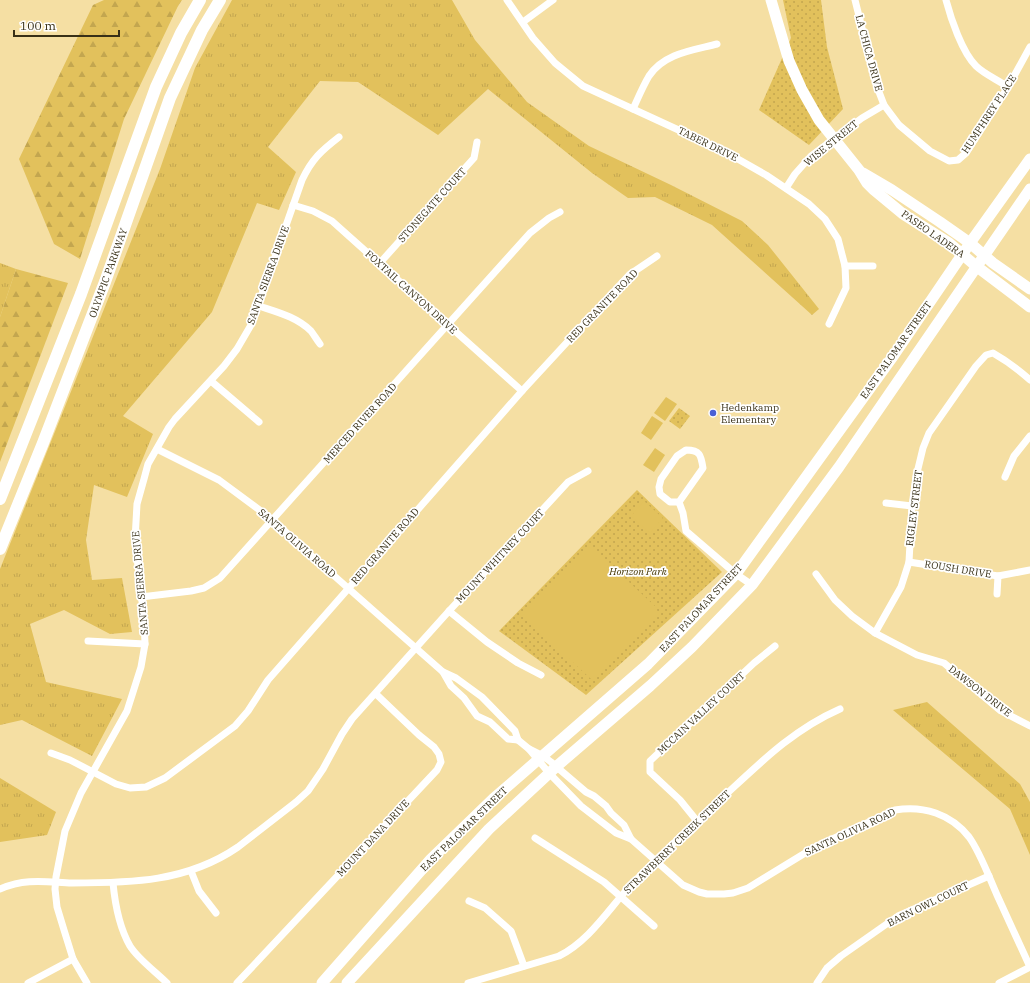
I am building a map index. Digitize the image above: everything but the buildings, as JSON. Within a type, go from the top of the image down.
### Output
[{"type":"main road","name":"OLYMPIC PARKWAY","points":[[0,499],[88,277],[156,86],[181,33],[200,0]]},
{"type":"main road","name":"OLYMPIC PARKWAY","points":[[0,549],[43,443],[105,282],[170,98],[202,30],[220,0]]},
{"type":"main road","name":"PASEO LADERA","points":[[771,0],[789,61],[802,90],[819,120],[867,182],[874,190],[903,214],[926,227],[963,254],[976,266],[1030,307]]},
{"type":"main road","name":"EAST PALOMAR STREET","points":[[322,983],[431,859],[493,799],[648,664],[736,574],[894,355],[970,243],[1030,159]]},
{"type":"main road","name":"PASEO LADERA","points":[[859,170],[892,190],[970,243],[1030,289]]},
{"type":"main road","name":"EAST PALOMAR STREET","points":[[347,983],[489,829],[553,769],[655,681],[752,585],[839,466],[1030,189]]},
{"type":"main road","points":[[88,277],[105,282]]},
{"type":"street","name":"TABER DRIVE","points":[[507,0],[533,38],[555,63],[583,86],[722,150],[786,188],[809,204],[825,219],[838,239],[845,266],[846,288],[828,324]]},
{"type":"street","points":[[523,22],[553,0]]},
{"type":"street","name":"LA CHICA DRIVE","points":[[855,0],[876,84],[884,105],[899,124],[930,151],[949,162],[958,160]]},
{"type":"street","points":[[946,0],[954,26],[972,61],[977,67],[1008,87]]},
{"type":"street","points":[[633,109],[648,79],[658,66],[674,55],[718,44]]},
{"type":"street","name":"HUMPHREY PLACE","points":[[958,160],[966,153],[1008,87],[1030,47]]},
{"type":"street","name":"WISE STREET","points":[[786,188],[795,174],[811,156],[862,118],[884,105]]},
{"type":"street","name":"SANTA SIERRA DRIVE","points":[[87,982],[73,959],[57,907],[55,889],[65,830],[81,794],[127,712],[141,667],[145,644],[144,619],[135,540],[137,504],[148,464],[175,419],[212,380],[237,349],[251,325],[302,180],[308,168],[319,153],[339,137]]},
{"type":"street","name":"STONEGATE COURT","points":[[379,264],[474,158],[477,142]]},
{"type":"street","name":"FOXTAIL CANYON DRIVE","points":[[293,205],[313,211],[332,222],[522,390]]},
{"type":"street","name":"MERCED RIVER ROAD","points":[[141,597],[204,588],[220,578],[530,233],[549,218],[560,212]]},
{"type":"street","name":"RED GRANITE ROAD","points":[[51,753],[70,760],[116,784],[130,788],[146,787],[165,778],[235,726],[248,711],[268,680],[522,390],[629,276],[657,256]]},
{"type":"street","points":[[845,266],[872,266]]},
{"type":"street","points":[[258,306],[295,319],[311,331],[320,344]]},
{"type":"street","name":"RIGLEY STREET","points":[[875,633],[901,587],[909,562],[912,506],[916,477],[923,448],[929,433],[976,366],[986,355],[993,353],[1017,368],[1030,380]]},
{"type":"street","points":[[212,380],[259,422]]},
{"type":"street","points":[[1005,477],[1014,456],[1030,436]]},
{"type":"street","name":"SANTA OLIVIA ROAD","points":[[156,449],[218,480],[273,520],[443,672],[456,678],[482,697],[515,731],[518,740],[553,769],[594,796],[606,806],[624,825],[631,839]]},
{"type":"street","points":[[686,450],[696,451],[701,456],[702,468],[679,502],[670,502],[664,498],[660,494],[659,483],[680,453],[686,450]]},
{"type":"street","name":"MOUNT WHITNEY COURT","points":[[0,889],[29,881],[113,883],[159,879],[191,871],[233,851],[308,791],[323,769],[352,719],[376,694],[449,610],[568,482],[588,471]]},
{"type":"street","points":[[679,502],[683,513],[686,531],[736,574],[752,585]]},
{"type":"street","points":[[886,503],[912,506]]},
{"type":"street","name":"ROUSH DRIVE","points":[[909,562],[998,576],[1030,570]]},
{"type":"street","name":"DAWSON DRIVE","points":[[816,574],[835,600],[852,616],[875,633],[917,655],[944,663],[1002,711],[1030,726]]},
{"type":"street","points":[[997,594],[998,576]]},
{"type":"street","points":[[449,610],[487,642],[518,663],[541,675]]},
{"type":"street","points":[[88,641],[145,644]]},
{"type":"street","name":"MCCAIN VALLEY COURT","points":[[697,821],[680,800],[650,772],[650,761],[754,663],[775,646]]},
{"type":"street","name":"SANTA OLIVIA ROAD","points":[[443,672],[451,686],[464,698],[477,716],[490,722],[508,739],[518,740]]},
{"type":"street","name":"MOUNT DANA DRIVE","points":[[237,983],[437,770],[441,762],[439,754],[434,747],[419,735],[376,694]]},
{"type":"street","name":"STRAWBERRY CREEK STREET","points":[[468,983],[559,956],[571,949],[588,934],[655,860],[778,747],[798,732],[840,709]]},
{"type":"street","name":"SANTA OLIVIA ROAD","points":[[540,758],[553,769],[581,806],[602,823],[616,833],[631,839],[683,885],[699,892],[716,895],[733,893],[748,888],[815,847],[895,810],[913,808],[937,813],[958,826],[974,844],[1030,968]]},
{"type":"street","points":[[535,838],[604,882],[654,926]]},
{"type":"street","points":[[191,871],[199,892],[216,913]]},
{"type":"street","name":"BARN OWL COURT","points":[[817,983],[827,968],[841,956],[898,916],[989,876]]},
{"type":"street","points":[[113,883],[115,901],[121,926],[130,947],[145,963],[168,983]]},
{"type":"street","points":[[469,901],[485,908],[511,931],[524,966]]},
{"type":"street","points":[[28,983],[73,959]]},
{"type":"street","points":[[998,983],[1030,968]]},
{"type":"green space","points":[[104,0],[182,0],[124,119],[80,259],[54,244],[19,159],[93,5]]},
{"type":"green space","points":[[232,0],[452,0],[475,40],[527,102],[589,146],[742,221],[768,245],[819,309],[812,315],[712,225],[655,197],[628,198],[592,173],[488,89],[438,135],[358,82],[320,81],[268,147],[296,172],[279,210],[257,203],[212,312],[123,416],[153,434],[127,497],[94,485],[86,540],[92,580],[122,578],[132,632],[110,634],[64,610],[30,624],[46,682],[122,699],[92,756],[22,720],[0,725],[0,569],[160,169],[195,68]]},
{"type":"green space","points":[[783,0],[821,0],[827,47],[843,109],[809,145],[759,110],[791,38]]},
{"type":"green space","points":[[0,263],[16,269],[0,317]]},
{"type":"green space","points":[[16,269],[68,283],[0,462],[0,317]]},
{"type":"green space","points":[[666,397],[677,404],[665,421],[654,413]]},
{"type":"green space","points":[[679,408],[690,416],[680,429],[669,421]]},
{"type":"green space","points":[[652,416],[663,423],[651,440],[641,433]]},
{"type":"green space","points":[[655,448],[665,455],[654,472],[643,465]]},
{"type":"green space","name":"Horizon Park","points":[[637,490],[722,572],[586,695],[499,631]]},
{"type":"green space","points":[[644,501],[663,518],[650,533],[631,516]]},
{"type":"green space","points":[[590,546],[656,607],[658,613],[591,679],[522,616]]},
{"type":"green space","points":[[927,702],[1020,784],[1030,802],[1030,855],[1010,809],[893,710]]},
{"type":"green space","points":[[0,778],[56,812],[47,835],[0,842]]},
{"type":"place","name":"Hedenkamp Elementary","points":[[713,413]]}]
